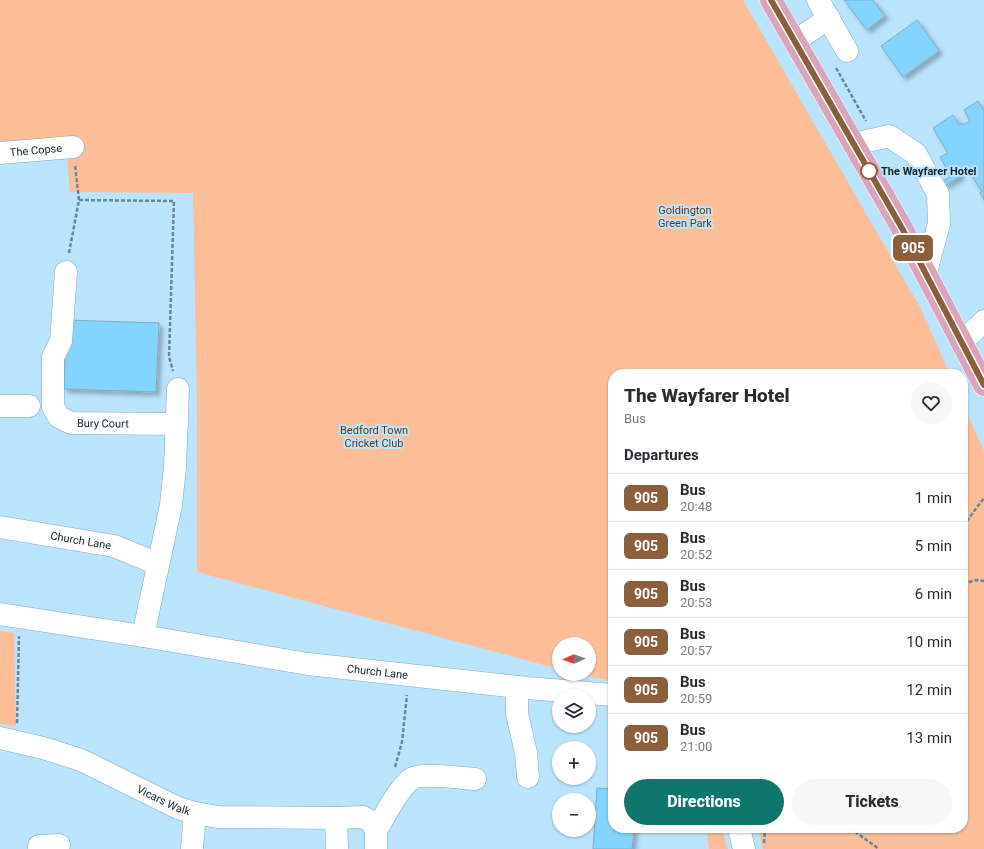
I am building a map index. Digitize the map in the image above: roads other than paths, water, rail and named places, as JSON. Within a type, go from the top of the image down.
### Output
[{"type":"main road","points":[[771,0],[926,272],[984,385]]},
{"type":"street","points":[[818,0],[847,51]]},
{"type":"street","points":[[795,41],[829,18]]},
{"type":"street","points":[[854,144],[889,136],[916,154],[938,194],[939,224],[926,272]]},
{"type":"street","name":"The Copse","points":[[0,153],[73,147]]},
{"type":"street","name":"Bury Court","points":[[66,272],[61,341],[53,357],[53,407],[59,417],[71,423],[177,424]]},
{"type":"street","points":[[962,342],[984,321]]},
{"type":"street","points":[[143,636],[171,505],[175,467],[178,389]]},
{"type":"street","points":[[0,406],[29,406]]},
{"type":"street","name":"Church Lane","points":[[0,527],[114,546],[158,564]]},
{"type":"street","name":"Church Lane","points":[[10,616],[143,636],[308,664],[608,696]]},
{"type":"street","points":[[517,687],[517,714],[526,753],[528,776]]},
{"type":"street","name":"Vicars Walk","points":[[8,740],[43,748],[81,760],[178,808],[196,813],[218,817],[363,817],[372,822],[376,840]]},
{"type":"street","points":[[376,840],[403,787],[414,778],[430,776],[475,779]]},
{"type":"street","points":[[192,849],[196,813]]},
{"type":"street","points":[[336,818],[337,849]]},
{"type":"street","points":[[740,833],[744,849]]},
{"type":"place","name":"The Wayfarer Hotel","points":[[869,171]]},
{"type":"park label","name":"Goldington Green Park","points":[[685,216]]},
{"type":"park label","name":"Bedford Town Cricket Club","points":[[374,436]]}]
